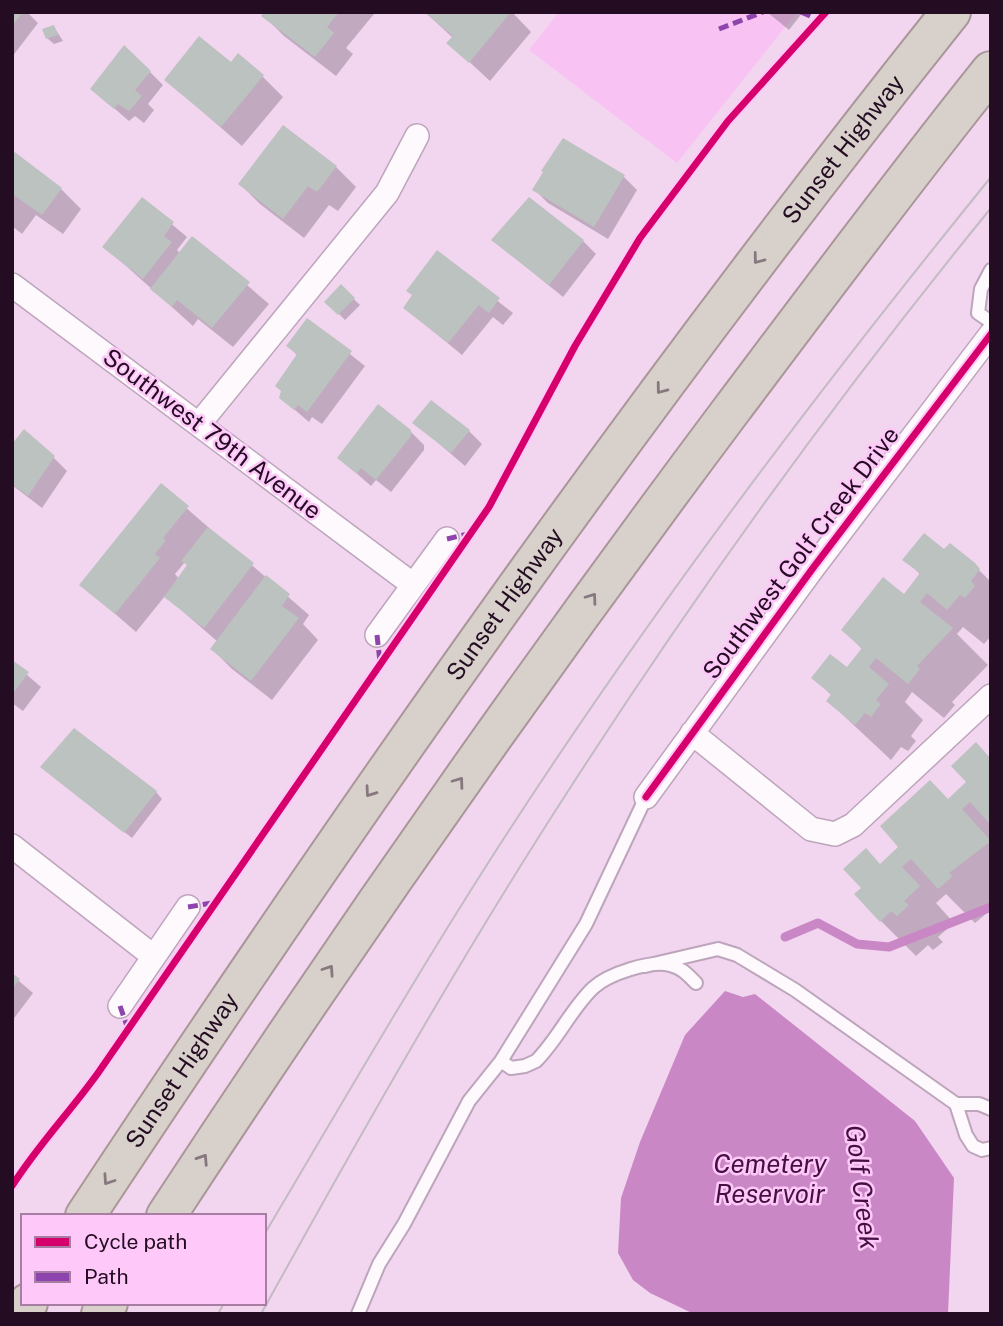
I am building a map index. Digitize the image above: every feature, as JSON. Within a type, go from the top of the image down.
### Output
[{"type":"highway","name":"Sunset Highway","points":[[86,1214],[312,877],[473,645],[709,324],[951,12]]},
{"type":"highway","points":[[167,1214],[270,1056],[451,793],[643,529],[991,71]]},
{"type":"street","points":[[199,424],[387,193],[417,136]]},
{"type":"street","name":"Southwest 79th Avenue","points":[[12,285],[412,584]]},
{"type":"street","name":"Southwest Golf Creek Drive","points":[[646,797],[991,334]]},
{"type":"street","points":[[377,635],[447,539]]},
{"type":"street","points":[[692,733],[811,829],[835,834],[853,825],[991,696]]},
{"type":"street","points":[[12,846],[153,956]]},
{"type":"street","points":[[120,1006],[188,907]]},
{"type":"lane","points":[[991,270],[977,304],[978,313],[991,322]]},
{"type":"lane","points":[[358,1314],[379,1265],[404,1224],[469,1101],[501,1060],[586,924],[646,797]]},
{"type":"lane","points":[[501,1060],[511,1068],[536,1061],[595,986],[645,966],[701,950],[718,948],[737,955],[795,990],[956,1104],[973,1146],[982,1150],[991,1148]]},
{"type":"lane","points":[[645,966],[666,964],[684,970],[696,983]]},
{"type":"lane","points":[[956,1104],[979,1104],[991,1108]]},
{"type":"shaded area","points":[[559,12],[797,12],[677,163],[529,50]]},
{"type":"water","name":"Cemetery Reservoir","points":[[725,991],[743,997],[755,994],[915,1121],[954,1178],[948,1314],[694,1314],[650,1293],[633,1280],[618,1253],[621,1198],[640,1142],[685,1035]]},
{"type":"building","points":[[12,12],[23,12],[12,26]]},
{"type":"building","points":[[264,12],[339,12],[327,27],[334,33],[315,57],[261,16]]},
{"type":"building","points":[[424,12],[511,12],[469,63],[446,43],[453,36]]},
{"type":"building","points":[[54,25],[58,35],[46,39],[42,29]]},
{"type":"building","points":[[199,36],[231,62],[238,53],[264,75],[221,127],[164,80]]},
{"type":"building","points":[[124,45],[151,71],[135,90],[142,96],[129,111],[118,104],[114,109],[90,89]]},
{"type":"building","points":[[283,125],[337,166],[317,192],[308,186],[283,219],[238,184]]},
{"type":"building","points":[[563,138],[625,175],[594,227],[532,190]]},
{"type":"building","points":[[12,150],[62,188],[42,215],[15,196],[12,200]]},
{"type":"building","points":[[142,197],[174,222],[164,236],[172,242],[143,279],[102,247]]},
{"type":"building","points":[[529,197],[584,240],[549,285],[491,240]]},
{"type":"building","points":[[192,236],[250,282],[212,328],[177,300],[172,307],[150,289]]},
{"type":"building","points":[[437,250],[500,298],[489,313],[479,305],[448,343],[403,308],[412,295],[406,291]]},
{"type":"building","points":[[341,284],[355,298],[338,315],[324,302]]},
{"type":"building","points":[[307,318],[352,351],[307,412],[298,405],[294,410],[279,398],[281,391],[275,386],[297,354],[286,346]]},
{"type":"building","points":[[431,400],[470,430],[451,453],[412,423]]},
{"type":"building","points":[[378,404],[411,430],[411,436],[376,480],[361,468],[357,474],[337,458]]},
{"type":"building","points":[[24,429],[55,456],[28,496],[12,484],[12,444]]},
{"type":"building","points":[[161,483],[189,506],[163,538],[166,540],[155,554],[160,558],[115,614],[79,585]]},
{"type":"building","points":[[208,527],[254,563],[204,628],[164,597],[187,565],[181,561]]},
{"type":"building","points":[[924,533],[944,549],[950,543],[975,563],[980,569],[971,581],[975,586],[965,598],[960,595],[947,610],[927,593],[920,602],[953,628],[917,666],[920,669],[908,684],[876,658],[869,667],[889,684],[876,700],[881,704],[871,717],[865,713],[855,725],[826,701],[831,694],[811,678],[830,654],[847,667],[862,648],[841,630],[883,577],[904,594],[920,573],[902,560]]},
{"type":"building","points":[[266,575],[290,594],[282,606],[299,618],[251,681],[210,649]]},
{"type":"building","points":[[12,660],[29,672],[12,695]]},
{"type":"building","points":[[74,728],[157,791],[124,833],[40,767]]},
{"type":"building","points":[[976,742],[991,759],[991,819],[988,822],[970,802],[962,809],[991,841],[949,873],[953,876],[938,889],[911,859],[902,867],[920,886],[904,901],[909,905],[897,916],[891,911],[880,922],[854,894],[861,888],[843,869],[866,848],[880,864],[898,847],[880,826],[930,780],[948,799],[966,782],[951,766]]},
{"type":"building","points":[[12,973],[20,979],[12,989]]},
{"type":"waterway","name":"Golf Creek","points":[[785,937],[818,923],[857,944],[889,947],[991,907]]},
{"type":"tram line","points":[[266,1232],[476,881],[564,747],[741,498],[864,336],[991,177]]},
{"type":"tram line","points":[[261,1314],[451,980],[621,710],[774,490],[880,348],[991,208]]},
{"type":"tram line","points":[[218,1314],[223,1305]]},
{"type":"marked path","points":[[719,29],[763,12]]},
{"type":"marked path","points":[[801,12],[819,20]]},
{"type":"marked path","points":[[447,539],[472,533]]},
{"type":"marked path","points":[[377,635],[380,662]]},
{"type":"marked path","points":[[188,907],[212,903]]},
{"type":"marked path","points":[[120,1006],[128,1029]]},
{"type":"cycle path","points":[[12,1186],[98,1073],[489,507],[575,346],[640,238],[728,121],[826,12]]},
{"type":"cycle path","points":[[646,797],[813,568],[991,334]]}]
